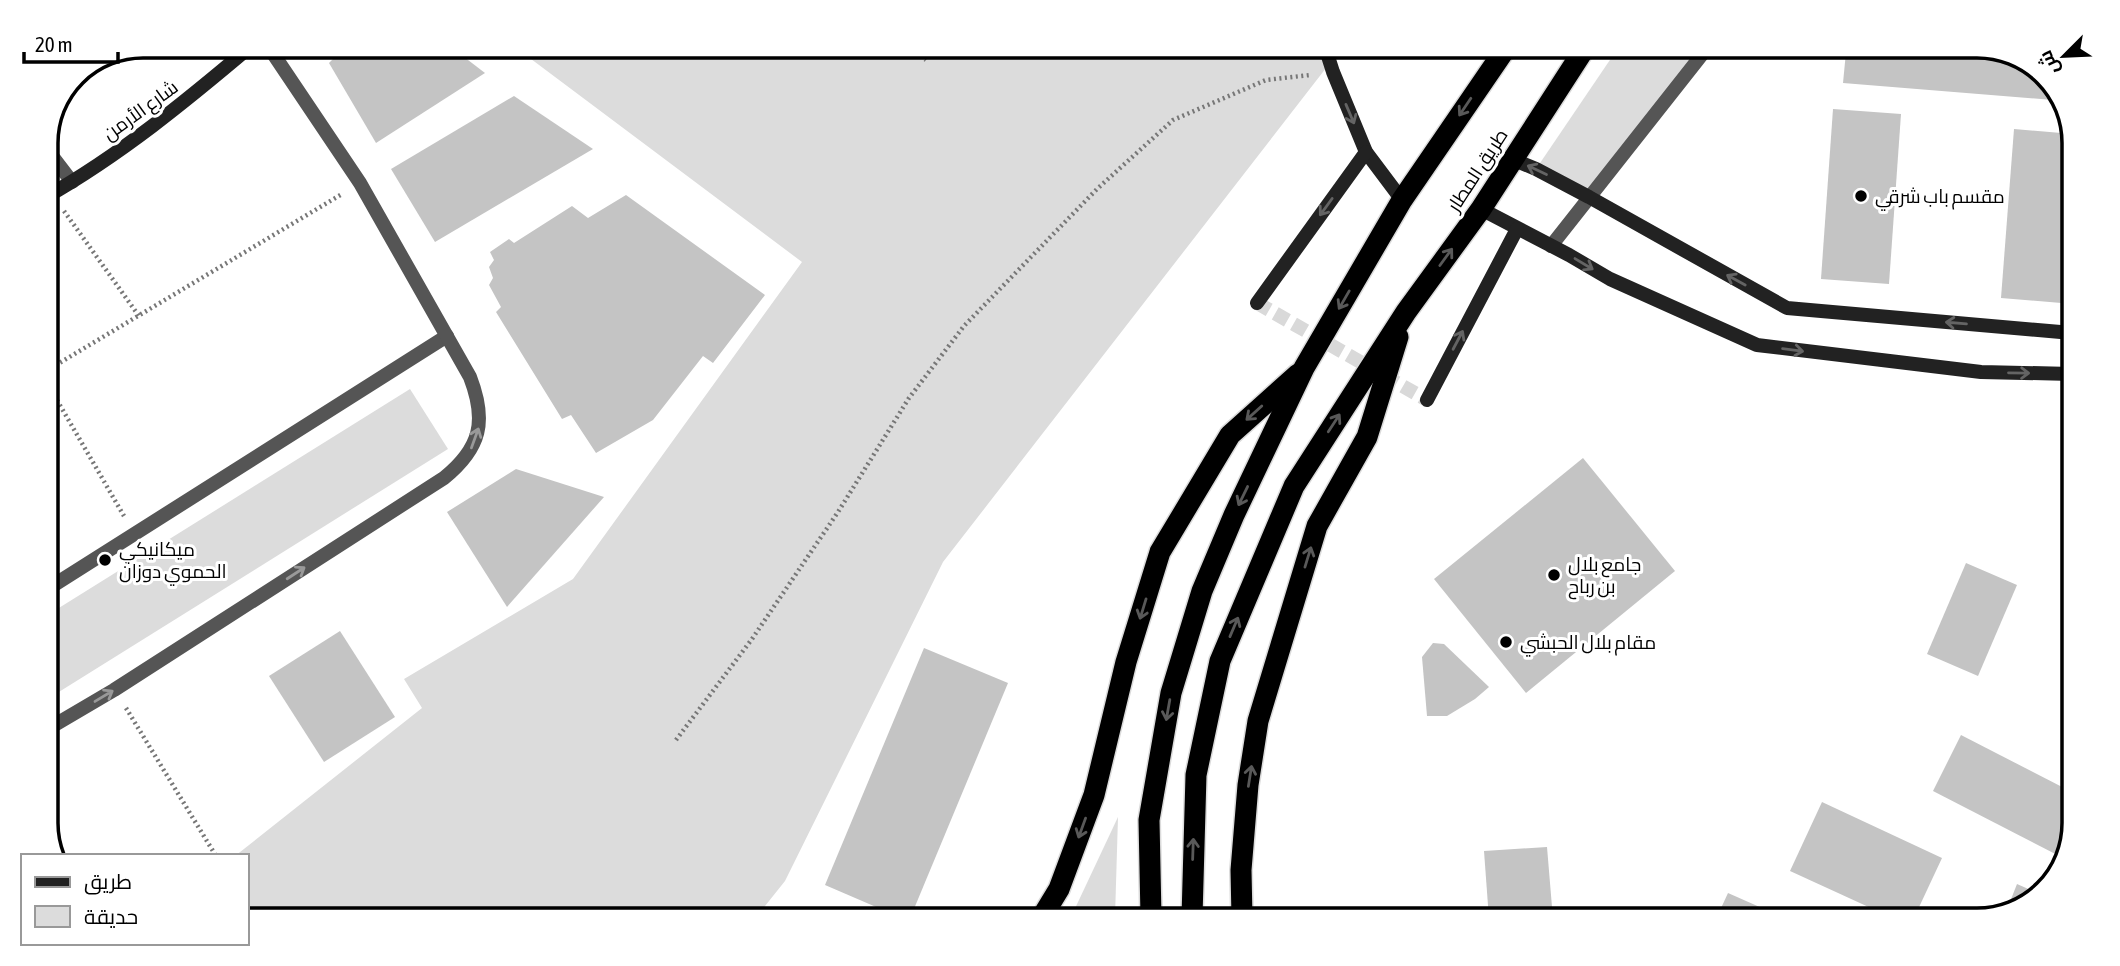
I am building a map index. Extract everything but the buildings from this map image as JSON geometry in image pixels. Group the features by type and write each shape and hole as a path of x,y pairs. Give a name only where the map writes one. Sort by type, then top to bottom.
{"highway":[{"path":"1151,908 1149,820 1171,693 1202,591 1234,515 1304,368 1402,200 1499,58"},
{"name":"طريق المطار","path":"1192,908 1196,775 1220,661 1294,486 1406,312 1481,209 1578,58"},
{"path":"1242,908 1241,870 1248,785 1258,721 1317,527 1367,437 1406,312"},
{"path":"1047,908 1059,889 1094,795 1126,662 1160,552 1230,435 1304,368"}],"main road":[{"name":"شارع الأرمن","path":"58,190 166,117 237,58"},
{"path":"1329,58 1366,152 1402,200"},
{"path":"1257,303 1366,152"},
{"path":"1512,159 1588,197 1787,308 2062,332"},
{"path":"1481,209 1609,279 1757,345 1981,372 2062,374"},
{"path":"1427,400 1517,229"}],"street":[{"path":"58,723 114,690 444,478 462,464 474,444 480,422 479,399 470,377 360,183 276,58"},
{"path":"1551,246 1699,58"},
{"path":"58,164 72,182"},
{"path":"58,583 447,336"}],"path":[{"path":"676,740 752,639 925,377 964,326 1097,189 1173,120 1266,80 1333,72"},
{"path":"58,365 360,183"},
{"path":"58,207 139,316"},
{"path":"58,402 135,535"},
{"path":"114,690 215,854"}],"green space":[{"path":"530,58 1334,58 943,562 785,881 763,908 248,908 248,854 238,854 422,708 404,679 573,579 802,262"},
{"path":"1611,58 1699,58 1589,197 1536,169"},
{"path":"410,389 448,449 58,693 58,609"},
{"path":"1118,817 1115,908 1075,908"}],"tunnel":[{"path":"1257,303 1427,400"}],"place":[{"name":"مقسم باب شرقي","path":"1861,196"},
{"name":"ميكانيكي الحموي دوزان","path":"105,560"},
{"name":"جامع بلال بن رباح","path":"1554,575"},
{"name":"مقام بلال الحبشي","path":"1506,642"}]}
